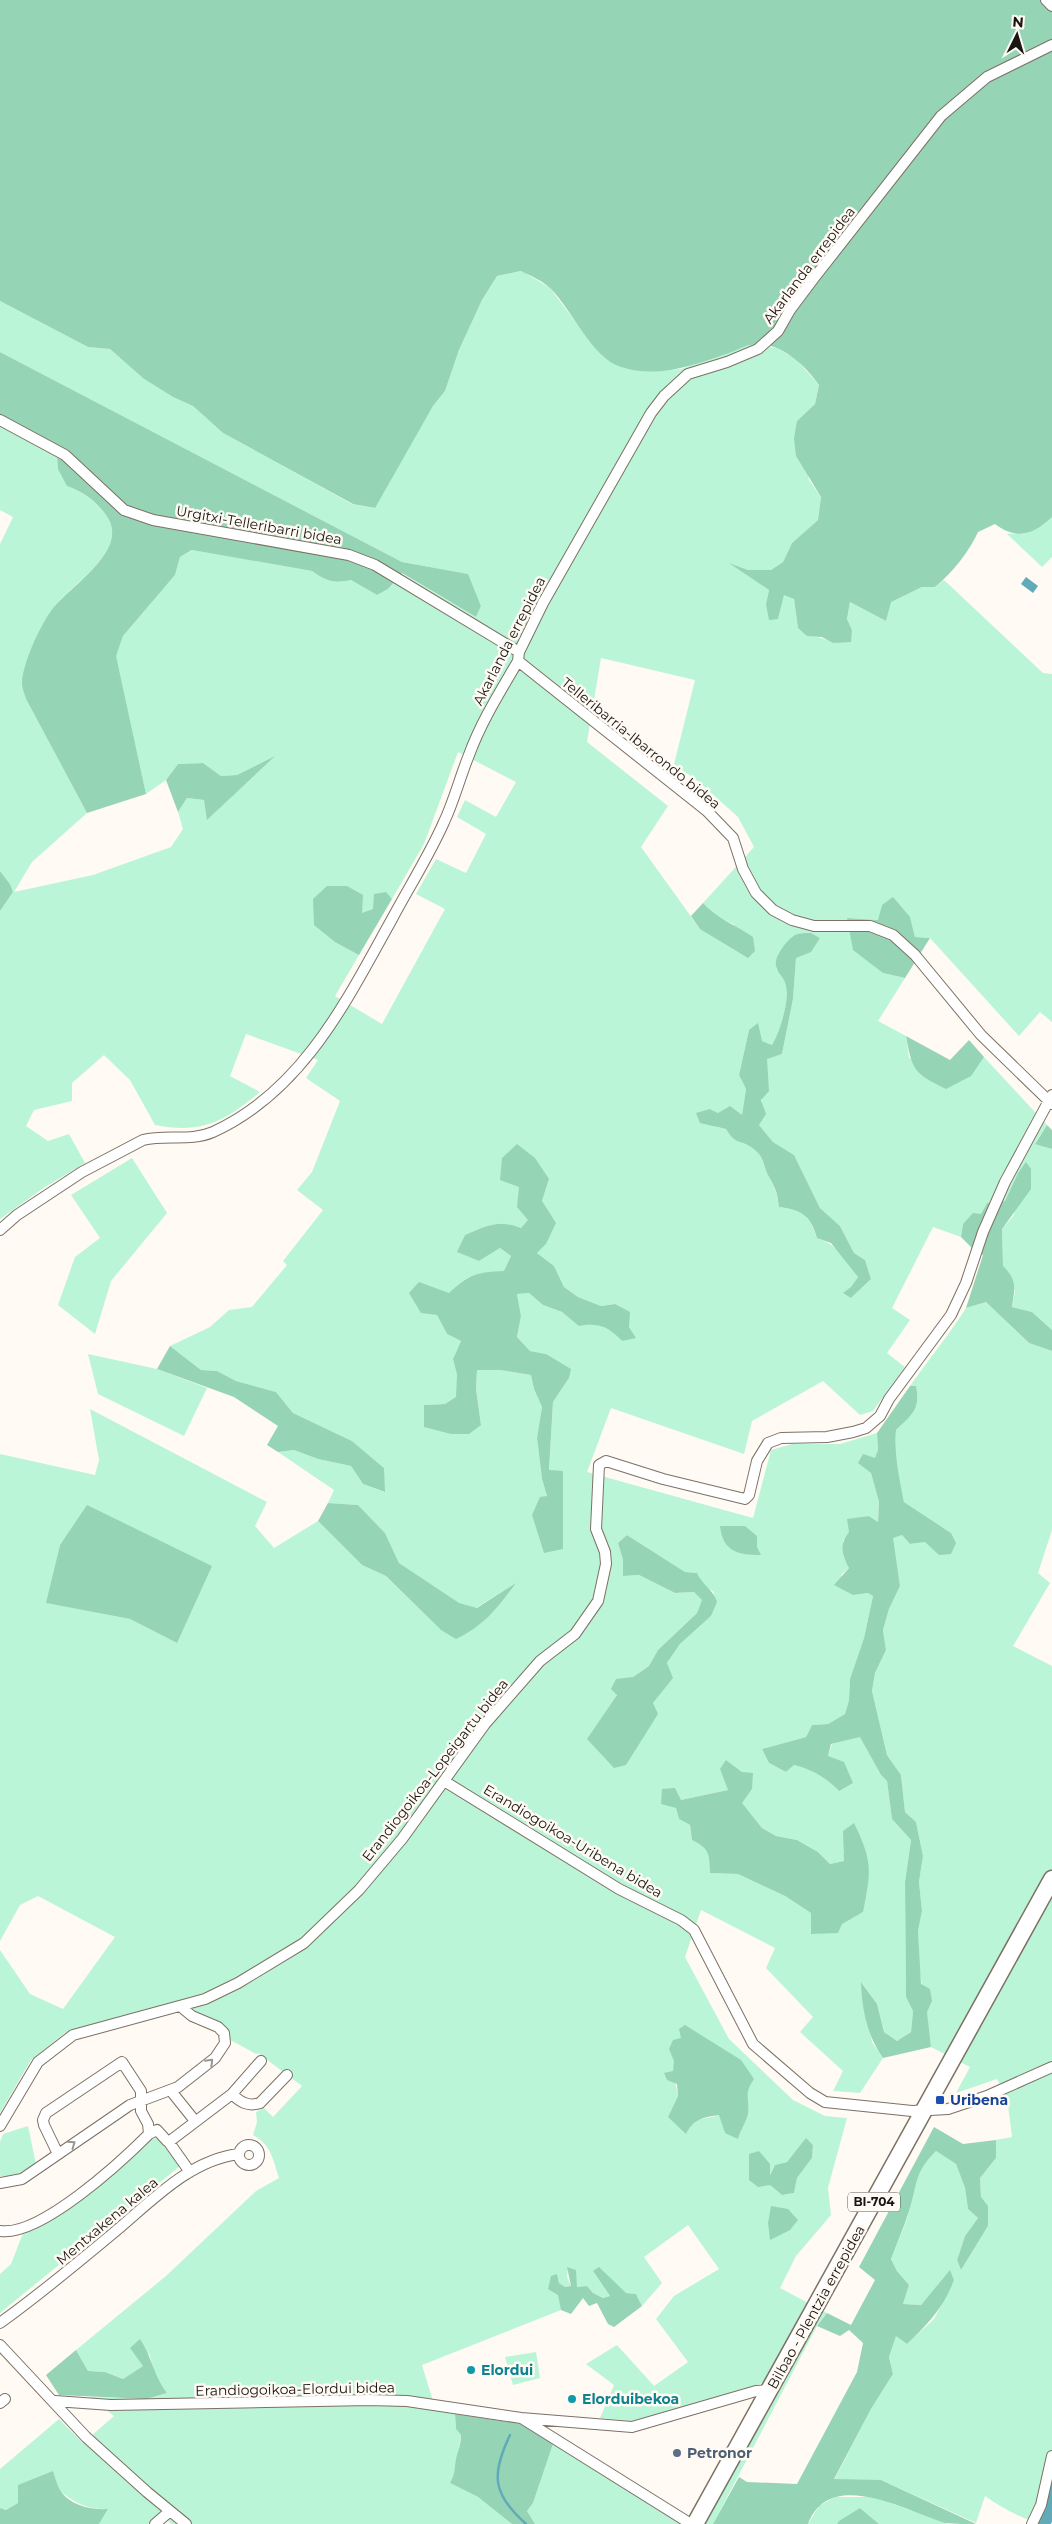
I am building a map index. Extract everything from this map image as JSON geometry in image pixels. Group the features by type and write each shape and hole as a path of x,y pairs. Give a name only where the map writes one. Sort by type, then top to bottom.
{"main road":[{"name":"Bilbao - Plentzia errepidea","path":"695,2524 1052,1879"}],"street":[{"path":"1046,0 1052,6"},
{"name":"Akarlanda errepidea","path":"0,1230 17,1214 82,1172 143,1140 153,1137 186,1139 211,1133 226,1125 275,1091 294,1072 339,1014 436,839 469,754 548,594 651,413 664,396 688,374 727,362 758,349 778,331 790,310 814,278 942,116 986,77 1052,44"},
{"name":"Urgitxi-Telleribarri bidea","path":"0,420 65,455 124,510 153,520 349,555 375,565 425,596 478,625 518,656"},
{"name":"Telleribarria-Ibarrondo bidea","path":"518,656 707,811 733,838 743,869 756,893 774,910 792,920 814,926 870,926 893,936 915,955 980,1035 1051,1100"},
{"name":"Erandiogoikoa-Lopeigartu bidea","path":"0,2126 38,2062 72,2035 90,2028 205,1999 238,1983 304,1943 359,1890 396,1846 485,1724 540,1661 575,1634 598,1600 606,1564 605,1552 596,1529 600,1464 606,1461 615,1462 663,1479 745,1499 749,1495 754,1482 757,1461 768,1443 781,1438 827,1437 852,1432 873,1424 951,1315 966,1283 983,1232 1005,1182 1051,1100"},
{"name":"Erandiogoikoa-Uribena bidea","path":"444,1781 612,1885 681,1920 694,1930 753,2044 810,2093 826,2102 925,2110 948,2109 987,2096 1052,2066"},
{"path":"0,2183 22,2179 130,2104 171,2091 199,2073 215,2058 225,2043 224,2034 218,2027 192,2016 180,2006"},
{"path":"168,2141 232,2094 261,2061"},
{"path":"58,2154 44,2126 43,2120 46,2113 122,2062 141,2091 141,2111 148,2124 149,2134"},
{"path":"232,2094 239,2101 248,2105 260,2103 287,2075"},
{"path":"171,2091 195,2121"},
{"path":"0,2231 17,2230 62,2207 103,2176 149,2134 157,2130 168,2141 173,2151 190,2172"},
{"name":"Mentxakena kalea","path":"0,2323 36,2298 180,2178 225,2156 238,2154"},
{"path":"0,2345 55,2401 86,2437 186,2524"},
{"name":"Erandiogoikoa-Elordui bidea","path":"55,2401 110,2406 388,2400 520,2418 632,2427 756,2391 770,2390"},
{"path":"520,2418 691,2524"},
{"path":"1032,2524 1040,2505 1052,2456"},
{"path":"155,2524 170,2511"}],"green space":[{"path":"0,0 1052,0 1052,517 1038,528 1024,533 1010,532 995,524 978,532 960,562 935,587 922,587 891,602 886,621 850,602 847,619 852,630 851,642 833,643 822,637 807,636 798,628 794,599 784,595 778,619 769,620 766,604 769,590 729,563 748,570 771,570 783,562 792,543 818,520 821,497 796,456 794,438 797,421 815,404 819,385 806,369 790,355 771,346 760,344 747,346 703,362 676,369 648,372 621,367 611,362 592,344 551,289 541,281 521,271 497,276 482,300 459,350 445,391 433,406 375,508 353,504 223,433 193,406 173,397 144,379 110,349 88,347 0,301"},
{"path":"522,271 550,288 596,349 655,371 681,369 751,344 777,348 796,359 819,385 815,404 797,421 809,480 821,497 818,520 792,543 783,562 771,570 748,570 731,564 769,590 766,604 778,619 784,594 794,599 798,628 806,633 834,643 852,630 847,619 850,602 886,621 890,602 922,587 935,587 944,580 1043,673 1052,674 1052,1022 1040,1012 1019,1036 930,938 915,937 910,917 882,905 879,920 848,918 883,973 905,978 878,1021 906,1036 909,1058 970,1076 984,1057 1047,1125 1035,1143 1052,1149 1052,1330 1032,1312 1012,1307 1015,1291 1003,1266 1002,1229 1014,1215 1018,1173 1005,1201 987,1203 981,1214 963,1224 961,1237 933,1227 892,1308 910,1320 887,1353 905,1367 873,1411 860,1415 823,1381 752,1421 744,1454 611,1408 587,1472 753,1518 771,1450 792,1444 840,1444 877,1433 878,1450 871,1473 879,1502 878,1522 869,1516 859,1518 843,1541 849,1568 841,1575 853,1595 868,1593 873,1596 864,1638 850,1679 849,1700 845,1714 828,1724 812,1725 806,1737 762,1749 769,1763 786,1772 794,1765 807,1769 824,1778 839,1791 828,1756 832,1744 860,1736 881,1775 887,1781 892,1819 911,1840 905,1882 906,1997 913,2011 911,2032 897,2041 884,2032 877,2004 862,1983 872,2042 883,2058 860,2093 833,2091 843,2071 800,2032 813,2017 766,1968 775,1948 701,1910 685,1957 729,2039 793,2100 825,2116 847,2118 828,2188 831,2215 796,2256 780,2288 827,2313 817,2326 713,2524 688,2524 767,2382 632,2421 600,2418 614,2385 586,2364 617,2345 654,2386 688,2362 656,2319 674,2296 719,2269 688,2225 644,2257 662,2283 642,2306 636,2294 626,2293 593,2271 610,2296 603,2298 593,2293 587,2286 577,2287 568,2267 567,2277 571,2286 565,2287 559,2283 557,2274 561,2310 422,2365 436,2411 455,2414 456,2429 461,2435 456,2473 450,2483 478,2497 512,2524 171,2524 162,2513 148,2524 99,2524 108,2509 82,2505 60,2491 18,2503 6,2510 0,2508 0,2469 59,2419 83,2443 114,2416 90,2397 146,2399 167,2393 157,2381 149,2353 143,2366 123,2379 105,2372 88,2371 76,2350 166,2276 256,2191 279,2178 268,2148 253,2135 257,2122 256,2112 264,2108 273,2117 302,2086 258,2053 256,2054 166,2005 65,2033 31,2060 0,2113 0,1950 30,1994 63,2009 115,1937 38,1896 20,1905 0,1941 0,1454 95,1475 99,1460 90,1409 267,1502 255,1526 274,1548 318,1521 362,1565 386,1576 441,1630 476,1608 459,1604 399,1563 385,1533 358,1505 328,1503 334,1490 278,1452 294,1450 318,1459 351,1466 363,1484 384,1492 384,1468 352,1441 293,1413 276,1392 236,1381 217,1371 201,1370 170,1346 210,1327 229,1310 252,1307 287,1265 283,1261 323,1210 297,1190 312,1172 340,1101 306,1078 318,1060 246,1034 230,1076 260,1092 223,1118 212,1123 186,1128 155,1125 130,1080 104,1055 72,1083 72,1101 34,1110 26,1126 48,1141 69,1134 85,1163 45,1187 0,1219 0,911 13,892 10,884 0,871 0,544 13,517 0,510 0,420 57,449 67,486 84,494 98,505 106,515 112,528 111,541 105,553 96,565 55,606 22,684 26,699 87,813 32,862 14,892 93,875 171,847 183,829 178,812 187,798 204,800 208,819 273,757 237,775 221,776 203,763 178,764 166,780 146,794 115,656 123,636 175,575 180,557 193,550 312,571 330,581 351,580 377,595 388,589 401,573 476,617 481,606 467,574 402,562 0,352 0,301 88,347 110,349 144,379 173,397 193,406 223,433 352,504 374,508 433,406 445,391 459,350 482,300 497,276","holes":["601,658 695,680 674,764 699,782 738,817 754,847 703,903 713,914 735,925 700,929 641,847 668,806 587,742","458,752 516,782 496,817 465,800 457,817 486,834 466,873 436,859 416,894 445,909 382,1024 335,996 359,955 362,914 373,909 386,893 392,899 424,844","811,933 820,938 796,957 793,999 782,1054 767,1058 759,1125 773,1142 794,1155 820,1208 840,1226 854,1253 865,1260 871,1279 851,1298 851,1287 858,1277 845,1259 830,1244 817,1238 811,1224 804,1215 794,1210 779,1207 776,1191 759,1154 751,1147 735,1139 727,1129 716,1127 710,1109 718,1113 742,1116 746,1089 739,1075 749,1030 762,1041 772,1045 786,1005 787,988 783,976 776,968","549,1179 542,1201 546,1244 537,1253 554,1266 564,1287 578,1297 601,1306 615,1304 635,1337 622,1341 608,1329 598,1325 579,1325 562,1312 543,1305 529,1293 517,1294 521,1316 517,1337 530,1351 546,1354 569,1378 553,1402 549,1471 563,1472 562,1490 539,1532 532,1515 547,1496 542,1479 537,1438 542,1407 534,1389 531,1375 500,1370 477,1370 476,1389 481,1425 424,1405 445,1404 457,1397 457,1375 453,1359 461,1341 447,1334 437,1315 443,1304 456,1287 471,1276 491,1272 504,1272 511,1256 500,1248 479,1261 458,1252 465,1235 486,1226 500,1224 521,1228 529,1220 519,1187","721,1526 733,1529 744,1535 760,1555","627,1535 685,1572 697,1573 703,1585 714,1592 711,1616 680,1644 667,1663 672,1678 653,1703 588,1739 617,1695 633,1677 649,1666 658,1650 697,1613 703,1599 694,1592 675,1593 639,1575 623,1576 623,1560 618,1543","60,1545 177,1643 130,1619 47,1603","726,1760 742,1772 752,1789 741,1803 762,1828 776,1836 797,1840 818,1852 830,1864 845,1861 843,1848 863,1912 821,1933 812,1934 811,1913 785,1896 738,1874 710,1873 705,1849 692,1840 690,1825 679,1819 676,1808 681,1800 728,1790 725,1779","681,2039 746,2090 746,2117 739,2125 725,2133 720,2115 698,2120 690,2126 668,2117 678,2096 673,2071","806,2139 813,2145 812,2158 797,2178 794,2193 782,2195 770,2185 749,2180 749,2154 769,2176 775,2165 787,2162"]},
{"path":"0,352 402,562 468,574 481,606 476,617 402,573 388,589 377,595 351,580 330,581 312,571 192,550 180,557 175,575 123,636 116,656 146,794 87,813 26,699 22,684 25,666 33,644 49,614 106,553 111,540 112,528 106,515 94,501 67,486 58,469 57,449 0,420"},
{"path":"1052,517 1052,557 1042,567 1007,534 1031,530 1042,525"},
{"path":"275,756 207,820 204,800 187,798 178,812 166,780 178,764 203,763 221,776 237,775"},
{"path":"0,871 10,884 13,892 0,911"},
{"path":"327,886 347,886 363,895 362,913 373,909 374,894 386,892 392,899 359,955 335,942 314,925 313,899"},
{"path":"893,897 910,917 915,937 930,938 905,978 883,973 853,950 847,918 878,920 882,905"},
{"path":"703,903 720,917 753,937 755,951 748,958 700,929 691,916"},
{"path":"811,933 820,938 811,952 796,958 793,999 782,1054 767,1059 769,1091 761,1100 766,1114 759,1125 773,1142 794,1155 820,1208 840,1226 854,1253 865,1260 871,1279 851,1298 843,1293 851,1287 858,1277 831,1243 817,1238 812,1224 804,1215 794,1210 779,1207 776,1191 759,1154 751,1147 735,1140 726,1129 700,1123 696,1113 710,1109 718,1113 730,1106 742,1115 746,1089 739,1075 749,1030 758,1023 762,1041 772,1045 782,1020 787,994 786,984 777,970 777,958 785,944 795,935"},
{"path":"906,1036 950,1060 969,1040 984,1057 971,1076 946,1089 921,1075 917,1070 910,1057"},
{"path":"1047,1125 1052,1130 1052,1149 1035,1144"},
{"path":"517,1144 535,1158 549,1179 542,1201 556,1223 546,1244 537,1253 554,1266 564,1287 578,1297 601,1306 615,1304 630,1312 629,1327 636,1338 622,1341 608,1329 598,1325 579,1326 562,1312 543,1305 529,1293 517,1294 521,1316 517,1337 530,1351 546,1354 571,1369 569,1378 553,1402 549,1470 563,1471 563,1549 544,1553 532,1515 540,1497 547,1496 542,1479 537,1438 542,1407 534,1389 531,1375 500,1370 477,1370 476,1389 481,1425 469,1434 451,1434 424,1427 424,1405 445,1404 456,1397 457,1375 453,1359 461,1341 447,1334 437,1315 421,1313 409,1293 419,1282 449,1293 474,1275 504,1271 511,1256 500,1248 479,1261 457,1252 465,1235 486,1226 499,1224 513,1225 521,1228 528,1220 517,1207 519,1187 500,1180 502,1158"},
{"path":"132,1158 167,1213 111,1281 95,1334 58,1305 75,1257 100,1238 71,1195"},
{"path":"1026,1162 1031,1169 1031,1189 1002,1229 1003,1266 1008,1271 1014,1284 1012,1307 1032,1312 1052,1330 1052,1351 1029,1343 986,1302 966,1308 983,1255 972,1248 961,1237 963,1224 973,1213 981,1214 987,1203 1005,1201 1018,1173"},
{"path":"986,1302 1029,1343 1052,1351 1052,1530 1038,1573 1050,1583 1013,1646 1052,1666 1052,2523 1043,2523 1025,2518 1008,2511 985,2496 976,2523 881,2480 834,2480 871,2409 893,2374 889,2357 896,2335 907,2344 934,2319 954,2280 950,2271 921,2305 903,2304 909,2285 897,2271 891,2259 907,2217 919,2173 936,2151 956,2164 965,2188 968,2209 978,2218 965,2236 957,2260 961,2270 988,2226 981,2197 980,2178 996,2158 996,2140 1012,2137 1007,2097 997,2079 956,2093 970,2067 931,2047 919,1966 918,1931 922,1911 919,1882 923,1856 916,1822 905,1812 901,1775 887,1755 872,1691 875,1673 886,1650 883,1630 889,1609 900,1586 892,1538 902,1535 910,1544 925,1542 951,1533 904,1502 895,1463 896,1430 911,1416 916,1406 916,1386 910,1386 966,1308"},
{"path":"170,1346 201,1370 217,1371 236,1381 276,1392 293,1413 352,1441 384,1468 385,1492 363,1484 351,1466 318,1459 294,1450 278,1452 267,1445 278,1426 234,1397 157,1369"},
{"path":"88,1354 157,1369 207,1388 184,1436 98,1394"},
{"path":"910,1386 916,1386 916,1406 911,1416 896,1430 896,1457 904,1502 951,1533 956,1543 951,1554 939,1555 925,1542 910,1544 902,1535 893,1538 900,1586 889,1609 883,1630 886,1650 875,1673 872,1691 887,1755 901,1775 905,1812 916,1822 923,1856 919,1882 922,1911 918,1931 921,1984 930,1989 932,2001 927,2012 931,2047 883,2058 866,2022 861,1982 877,2004 884,2032 897,2041 911,2032 913,2011 906,1997 905,1882 911,1840 892,1819 887,1781 881,1775 860,1737 831,1744 828,1756 844,1762 853,1783 839,1791 824,1778 807,1769 794,1765 786,1772 769,1763 762,1749 806,1737 812,1725 828,1724 845,1714 849,1700 850,1679 864,1638 873,1596 868,1593 853,1595 834,1585 849,1568 843,1550 844,1541 849,1532 847,1519 869,1516 878,1522 879,1502 871,1473 858,1463 863,1454 875,1458 878,1450 877,1433"},
{"path":"328,1503 358,1505 385,1533 399,1563 459,1603 477,1608 516,1583 483,1622 456,1639 441,1630 386,1576 362,1565 318,1521"},
{"path":"87,1505 212,1566 177,1643 130,1619 46,1603 60,1545"},
{"path":"720,1526 745,1526 757,1536 757,1547 761,1555 739,1553 728,1547 724,1541"},
{"path":"627,1535 685,1572 697,1573 717,1602 711,1616 680,1644 667,1663 673,1678 653,1703 658,1714 626,1765 614,1768 587,1739 617,1695 611,1689 616,1679 633,1677 649,1666 658,1650 697,1613 702,1600 694,1592 675,1593 639,1575 623,1576 623,1560 618,1543"},
{"path":"726,1760 742,1772 753,1773 752,1789 742,1803 762,1828 776,1836 797,1840 818,1852 830,1864 844,1861 843,1831 854,1823 867,1857 869,1867 868,1886 863,1912 842,1924 838,1933 811,1934 811,1913 785,1896 738,1874 710,1873 707,1853 702,1846 692,1840 690,1825 679,1819 676,1808 661,1804 662,1789 675,1788 681,1800 728,1790 720,1769"},
{"path":"685,2025 741,2060 754,2079 748,2093 747,2116 738,2139 725,2133 719,2115 696,2122 686,2134 668,2117 678,2096 677,2084 667,2080 664,2073 673,2071 674,2061 669,2049 673,2040 681,2038 679,2029"},
{"path":"28,2126 36,2164 12,2177 0,2176 0,2142 3,2134"},
{"path":"934,2127 963,2144 996,2140 996,2158 980,2178 981,2197 988,2206 988,2226 961,2270 957,2260 965,2236 978,2218 968,2209 965,2188 956,2164 936,2151 923,2166 917,2180 912,2202 891,2259 897,2271 909,2285 903,2304 921,2305 950,2270 954,2280 935,2315 907,2344 896,2336 889,2357 893,2374 871,2409 834,2479 881,2480 976,2524 945,2523 891,2503 851,2495 833,2498 819,2507 808,2524 713,2524 739,2477 747,2482 797,2484 857,2372 863,2343 849,2330 840,2336 817,2326 827,2313 851,2325 875,2280 859,2267"},
{"path":"158,2138 180,2166 0,2313 0,2274 11,2264 23,2233 91,2192 118,2171 151,2139"},
{"path":"806,2138 813,2145 812,2158 797,2178 794,2193 782,2195 770,2185 758,2187 749,2180 749,2154 759,2151 770,2164 770,2175 775,2165 787,2162"},
{"path":"771,2206 788,2209 798,2220 790,2230 770,2240 768,2223"},
{"path":"567,2267 576,2270 577,2287 587,2286 593,2293 603,2298 610,2296 593,2271 599,2267 626,2293 636,2294 642,2306 614,2327 608,2324 597,2303 589,2306 583,2298 571,2314 561,2310 558,2295 548,2289 551,2276 557,2274 559,2283 565,2287 571,2286"},
{"path":"140,2339 167,2393 146,2399 59,2395 46,2375 76,2350 88,2371 105,2372 123,2379 143,2366 130,2348"},
{"path":"536,2352 540,2378 513,2385 505,2357"},
{"path":"455,2414 521,2424 553,2444 533,2503 527,2511 535,2524 512,2524 478,2497 450,2483 461,2439 461,2435 456,2429"},
{"path":"553,2444 680,2524 535,2524 527,2511 533,2503"},
{"path":"53,2471 60,2490 69,2500 88,2508 108,2509 99,2524 0,2524 0,2508 6,2510 18,2503 18,2485"},
{"path":"835,2497 874,2497 948,2524 879,2524 860,2508 837,2524 808,2524 819,2506"},
{"path":"860,2508 879,2524 837,2524 839,2521"}],"water":[{"path":"1026,577 1038,586 1033,593 1021,584"}],"waterway":[{"path":"510,2435 500,2461 498,2483 506,2503 526,2524"},
{"path":"1042,2524 1047,2513 1052,2484"}],"place":[{"name":"Uribena","path":"940,2100"},
{"name":"Elordui","path":"471,2370"},
{"name":"Elorduibekoa","path":"572,2399"},
{"name":"Petronor","path":"677,2453"}]}
